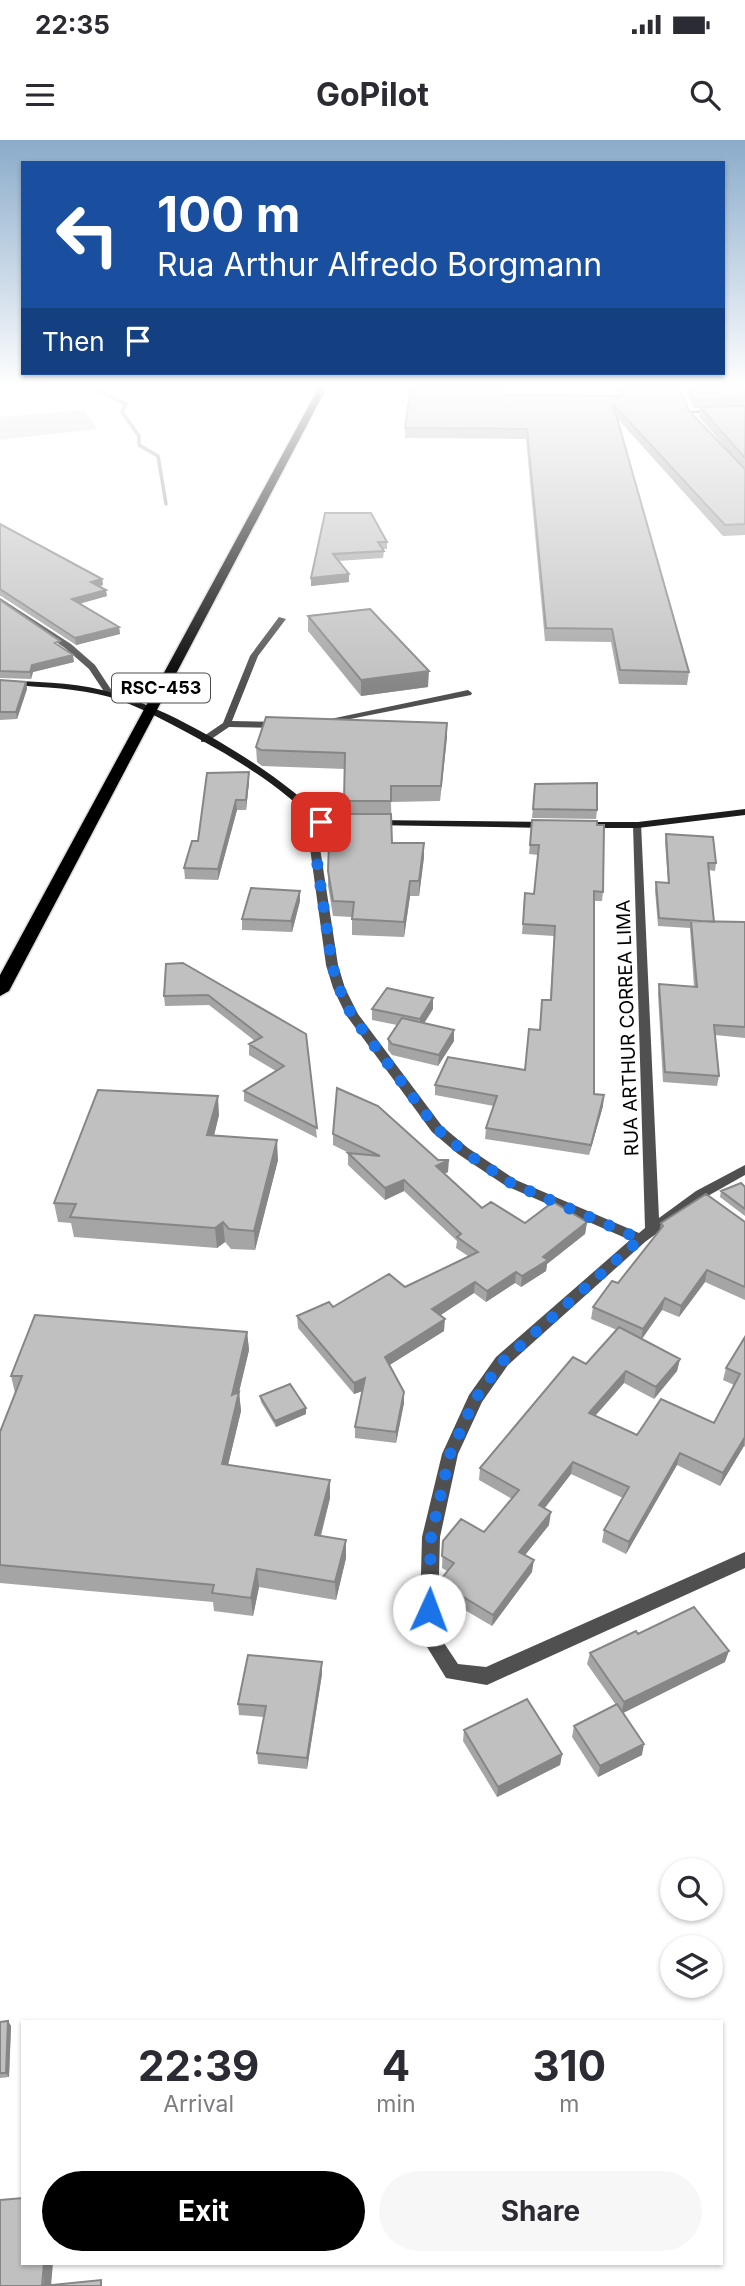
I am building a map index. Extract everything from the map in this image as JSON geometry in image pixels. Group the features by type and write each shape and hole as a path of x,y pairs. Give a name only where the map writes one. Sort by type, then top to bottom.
{"highway":[{"name":"RSC-453","path":"0,991 269,487"}],"street":[{"path":"0,600 68,646 92,667 110,694"},
{"path":"227,724 251,658 261,640 282,619"},
{"path":"0,682 110,694 149,710 285,789 311,809 321,822"},
{"path":"308,723 468,693"},
{"path":"204,740 227,724 297,724"},
{"path":"572,825 638,825 745,812"},
{"path":"321,822 559,825"},
{"path":"321,822 315,848 332,965 339,988 352,1016 429,1119 463,1151 511,1183 646,1234"},
{"name":"RUA ARTHUR CORREA LIMA","path":"638,825 646,1234"},
{"path":"745,1169 706,1198 646,1234 502,1362 475,1399 450,1454 431,1537 429,1610 433,1642 453,1672 487,1676 745,1559"}],"building":[{"path":"533,487 637,487 689,672 620,670 612,629 546,628"},
{"path":"690,487 745,487 745,524 725,525"},
{"path":"325,513 371,513 387,542 378,542 384,551 333,554 349,574 311,578"},
{"path":"0,524 102,579 91,582 106,590 72,599 119,627 75,638 0,589"},
{"path":"0,600 60,641 55,643 73,655 32,665 30,672 0,671"},
{"path":"370,609 429,671 361,680 308,616"},
{"path":"0,680 26,682 16,712 0,712"},
{"path":"266,717 447,723 441,786 391,786 391,801 344,801 345,753 261,750 256,747"},
{"path":"249,772 246,800 236,800 218,869 184,868 192,841 198,841 207,773"},
{"path":"597,783 597,810 533,809 535,784"},
{"path":"391,814 392,843 424,843 419,881 410,881 404,922 352,919 354,902 333,901 328,871 330,816"},
{"path":"532,820 597,821 597,825 604,825 603,892 594,891 594,1094 604,1095 591,1145 486,1128 497,1096 435,1085 448,1057 525,1070 529,1029 540,1030 542,1000 551,1000 555,926 523,924 525,893 534,894 539,845 530,845"},
{"path":"666,834 713,837 716,863 708,863 714,922 659,918 656,882 669,883"},
{"path":"251,888 300,891 291,921 242,919"},
{"path":"691,921 745,922 745,1027 714,1025 719,1076 665,1072 659,984 697,987"},
{"path":"183,963 306,1034 317,1128 244,1091 284,1066 249,1044 262,1037 208,995 164,996 166,964"},
{"path":"387,988 433,998 420,1019 372,1009"},
{"path":"402,1018 454,1030 439,1055 392,1044 388,1039"},
{"path":"337,1088 378,1106 438,1160 449,1160 436,1166 482,1208 491,1202 525,1223 553,1202 587,1222 543,1257 548,1260 522,1276 516,1272 487,1291 475,1282 432,1309 445,1319 385,1357 404,1392 396,1432 355,1427 365,1378 354,1383 297,1316 329,1302 333,1307 389,1274 405,1287 478,1252 457,1237 461,1234 404,1180 385,1188 348,1153 380,1156 333,1134"},
{"path":"98,1090 218,1096 207,1135 277,1140 254,1231 229,1229 223,1222 215,1228 70,1217 76,1204 54,1203"},
{"path":"741,1183 745,1187 745,1209 721,1191"},
{"path":"706,1194 745,1222 745,1287 707,1270 681,1306 665,1298 643,1329 593,1307 612,1281 618,1283 663,1226 661,1223"},
{"path":"35,1315 247,1332 232,1395 239,1392 222,1464 330,1480 315,1535 346,1540 335,1582 257,1569 251,1598 212,1593 214,1585 0,1565 0,1432 22,1376 11,1376"},
{"path":"619,1327 680,1359 656,1387 626,1371 589,1413 637,1435 661,1399 714,1423 740,1374 726,1368 745,1337 745,1437 723,1473 680,1453 629,1542 604,1530 629,1487 573,1462 539,1505 551,1512 519,1552 534,1560 493,1615 442,1584 442,1578 454,1563 442,1556 443,1541 461,1519 484,1532 519,1490 480,1468 573,1357 586,1364"},
{"path":"290,1384 306,1408 275,1421 260,1396"},
{"path":"694,1607 729,1651 624,1702 590,1653"},
{"path":"248,1655 322,1662 307,1758 257,1753 266,1706 238,1704"},
{"path":"527,1699 562,1754 498,1787 464,1730"},
{"path":"617,1704 644,1744 600,1766 574,1726"},
{"path":"8,2021 6,2073 0,2073 0,2022"},
{"path":"21,2198 21,2265 44,2265 42,2286 0,2286 0,2200"},
{"path":"101,2280 101,2286 42,2286"}],"waterway":[{"path":"163,487 166,504"}],"route":[{"path":"321,822 315,848 332,965 339,988 352,1016 437,1129 463,1151 511,1183 640,1239 502,1362 475,1399 450,1454 431,1537 429,1610"}]}
